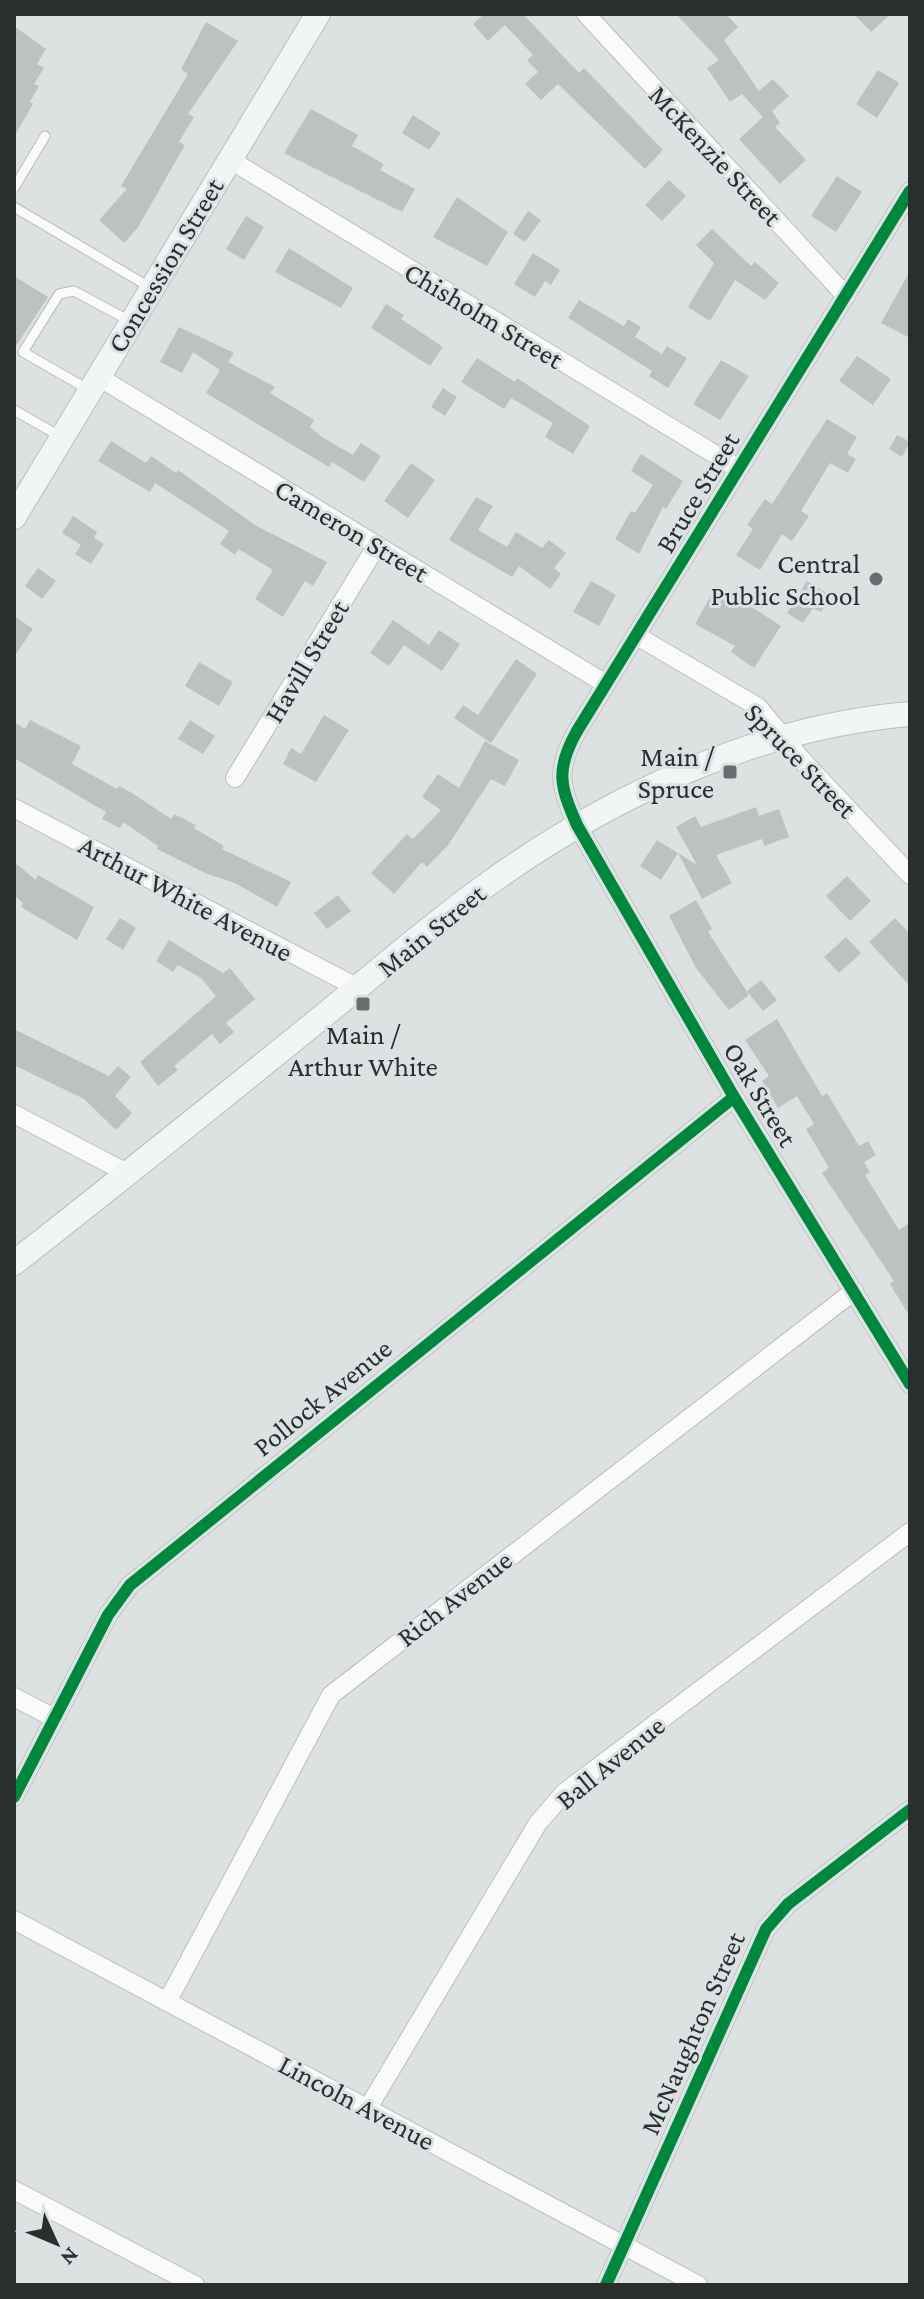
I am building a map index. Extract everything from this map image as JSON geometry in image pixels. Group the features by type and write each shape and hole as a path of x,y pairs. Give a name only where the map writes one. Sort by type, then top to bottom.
{"main road":[{"name":"Concession Street","path":"15,512 229,159 311,17"},
{"name":"Main Street","path":"14,1263 472,896 577,825 688,771 782,735 830,724 910,714"}],"street":[{"name":"McKenzie Street","path":"586,14 846,296"},
{"name":"Chisholm Street","path":"229,159 739,469"},
{"name":"Bruce Street","path":"577,825 564,797 563,760 606,684 910,191"},
{"name":"Cameron Street","path":"93,383 377,545 606,684"},
{"name":"Havill Street","path":"235,778 377,545"},
{"name":"Spruce Street","path":"637,636 758,707 910,875"},
{"name":"Arthur White Avenue","path":"14,808 358,988"},
{"name":"Oak Street","path":"577,825 734,1097 910,1384"},
{"name":"Pollock Avenue","path":"14,1797 108,1615 130,1585 734,1097"},
{"path":"14,1114 127,1173"},
{"name":"Rich Avenue","path":"167,2002 331,1695 854,1291"},
{"name":"Ball Avenue","path":"368,2108 538,1823 565,1792 910,1532"},
{"path":"14,1697 54,1718"},
{"name":"McNaughton Street","path":"606,2285 766,1929 788,1904 910,1810"},
{"name":"Lincoln Avenue","path":"14,1920 698,2285"},
{"path":"14,2190 195,2285"}],"lane":[{"path":"14,188 45,136"},
{"path":"14,207 151,288"},
{"path":"93,383 19,349 59,294 74,291 130,321"},
{"path":"14,410 61,437"}],"building":[{"path":"484,14 523,14 579,73 584,68 663,150 645,169 558,84 541,100 525,84 538,72 527,60 533,55 505,25 488,41 473,24"},
{"path":"676,14 726,14 738,27 724,40 759,91 773,79 789,96 772,111 780,123 775,127 806,160 780,184 739,139 763,117 742,94 730,102 707,68 719,60"},
{"path":"854,14 891,14 871,32"},
{"path":"206,22 238,41 188,114 194,117 179,142 185,145 138,227 124,243 99,220 127,189 121,186 188,74 181,69"},
{"path":"14,26 46,49 37,64 44,68 34,84 39,86 30,102 33,104 14,137"},
{"path":"878,70 899,83 877,118 856,104"},
{"path":"311,109 358,135 352,146 384,164 380,170 415,189 402,212 284,153"},
{"path":"413,115 441,133 429,150 402,133"},
{"path":"837,176 862,192 836,232 811,216"},
{"path":"669,180 686,196 662,221 645,205"},
{"path":"457,197 508,232 487,266 433,237"},
{"path":"528,211 541,220 525,242 513,234"},
{"path":"246,216 264,227 244,260 226,249"},
{"path":"712,229 751,266 755,262 779,283 765,300 735,280 710,321 688,307 714,263 696,245"},
{"path":"289,248 353,288 341,308 275,272"},
{"path":"533,253 560,270 551,285 545,281 535,297 514,284"},
{"path":"910,271 910,338 881,323"},
{"path":"14,276 48,297 14,349"},
{"path":"579,300 624,326 628,319 641,327 635,337 662,354 667,346 687,358 668,388 649,376 652,371 568,318"},
{"path":"386,304 404,315 401,319 443,347 430,366 371,328"},
{"path":"179,327 234,353 228,362 275,387 270,393 314,420 310,427 322,437 353,455 361,443 381,456 364,482 332,462 329,467 206,393 220,370 193,352 182,373 160,362"},
{"path":"857,356 891,379 873,405 839,381"},
{"path":"477,358 515,382 517,378 590,426 573,454 545,437 553,423 511,398 504,409 461,382"},
{"path":"721,360 749,376 720,420 693,404"},
{"path":"443,388 457,397 445,416 431,407"},
{"path":"827,419 857,437 847,454 856,459 848,473 830,463 801,511 809,516 792,541 782,534 760,570 736,555 753,529 747,525 765,499 772,504"},
{"path":"897,435 910,442 902,457 889,449"},
{"path":"111,441 146,463 151,456 176,473 178,470 255,525 327,562 313,586 305,581 283,617 255,599 273,570 238,549 235,555 220,544 229,531 155,483 150,492 98,461"},
{"path":"641,454 683,481 666,509 663,507 639,554 615,539 631,511 635,513 653,485 631,471"},
{"path":"411,463 435,480 408,518 384,501"},
{"path":"476,497 493,506 478,530 507,547 516,532 542,548 549,540 566,553 554,568 561,574 550,589 519,566 512,577 449,540"},
{"path":"73,516 97,532 94,538 104,544 91,564 75,554 81,545 62,533"},
{"path":"38,568 56,581 42,599 25,586"},
{"path":"591,581 616,595 599,626 573,612"},
{"path":"807,581 831,596 821,612 813,608 803,623 787,613"},
{"path":"717,585 781,626 754,668 731,652 735,646 695,624"},
{"path":"14,616 33,629 14,657"},
{"path":"393,620 429,645 439,630 460,644 442,671 404,645 389,666 370,653"},
{"path":"516,659 537,674 491,743 454,718 463,705 478,715"},
{"path":"199,662 233,682 219,706 185,686"},
{"path":"324,715 349,730 316,782 283,764 291,748 301,754"},
{"path":"30,720 81,746 72,764 117,789 119,786 132,793 171,819 174,814 196,825 194,828 224,846 222,849 291,882 277,907 235,883 207,874 157,849 158,846 123,822 120,828 102,819 106,812 14,758 14,722 25,729"},
{"path":"190,720 215,736 203,754 178,739"},
{"path":"485,741 519,760 505,786 491,779 449,844 427,867 422,862 394,894 371,873 407,834 413,839 441,810 422,797 438,774 459,788"},
{"path":"756,807 759,816 779,809 789,837 764,846 762,839 716,855 732,883 702,899 678,853 697,865 676,827 695,816 701,827"},
{"path":"657,840 678,853 661,880 640,866"},
{"path":"14,862 36,880 38,875 94,907 77,940 21,907 23,903 14,895"},
{"path":"847,876 871,901 850,921 826,896"},
{"path":"338,895 351,911 327,929 314,913"},
{"path":"696,900 712,929 708,932 749,995 729,1010 696,968 669,916"},
{"path":"120,918 136,928 123,950 106,939"},
{"path":"895,918 910,934 910,986 869,942"},
{"path":"846,937 861,953 839,973 824,957"},
{"path":"169,940 223,973 230,968 255,999 226,1023 234,1032 220,1044 212,1034 174,1066 178,1070 158,1086 140,1062 216,996 201,978 178,965 173,972 156,961"},
{"path":"761,980 777,1000 763,1011 747,991"},
{"path":"777,1019 822,1096 827,1093 859,1146 868,1141 876,1155 864,1162 870,1172 865,1175 899,1230 910,1223 910,1317 890,1284 894,1281 822,1173 829,1168 806,1129 814,1124 797,1096 778,1108 762,1081 769,1076 745,1040"},
{"path":"14,1029 109,1076 118,1066 131,1077 115,1096 132,1113 116,1130 84,1099 14,1065"}],"cycle path":[{"path":"910,191 577,731 565,757 562,778 577,825 734,1097 910,1384"},
{"path":"14,1797 108,1615 130,1585 734,1097"},
{"path":"606,2285 766,1929 788,1904 910,1810"}],"place":[{"name":"Central Public School","path":"876,579"},
{"name":"Main / Spruce","path":"730,772"},
{"name":"Main / Arthur White","path":"363,1004"}]}
